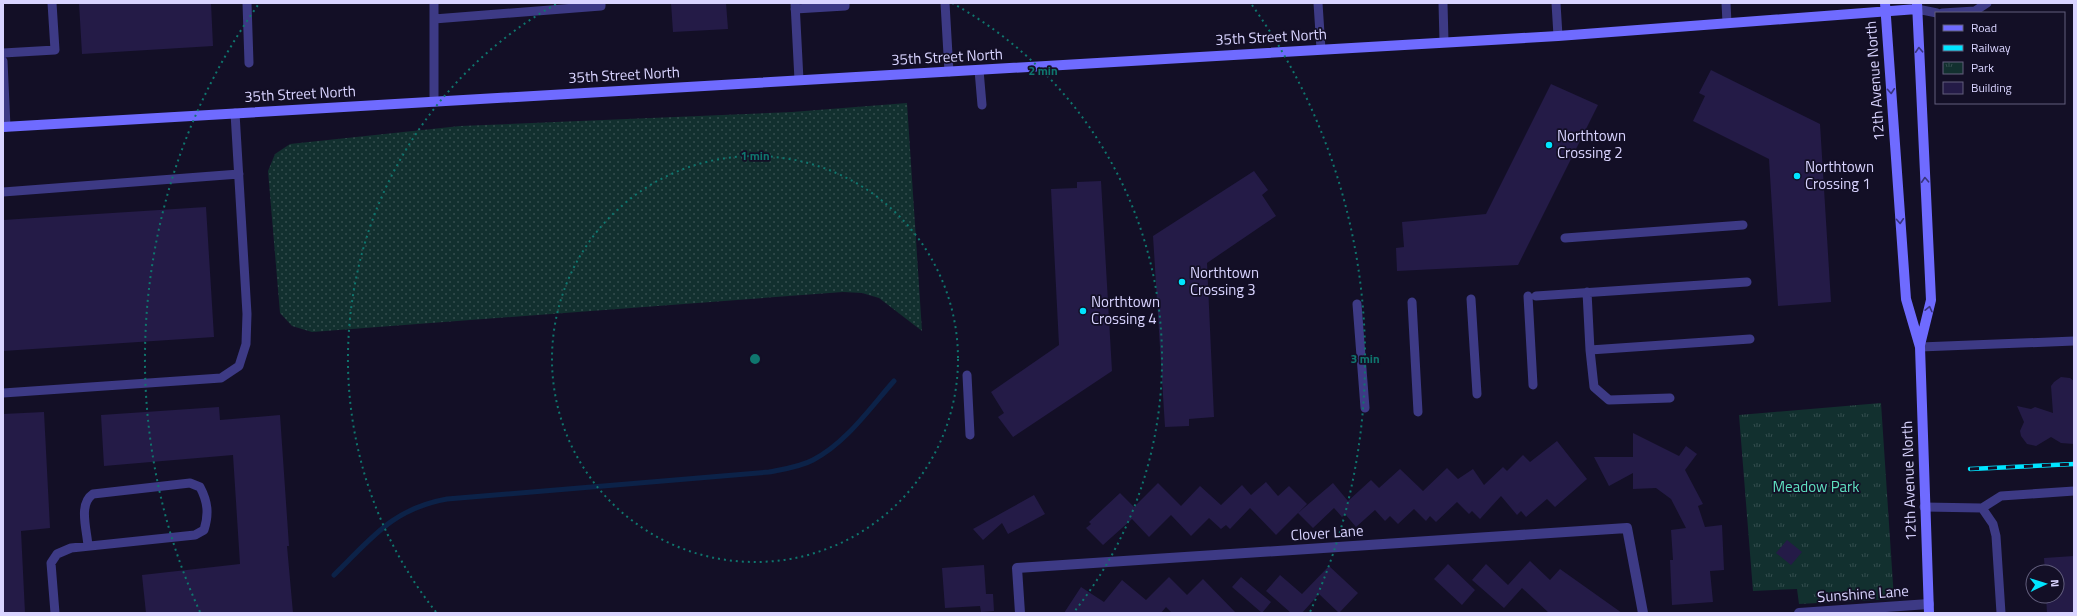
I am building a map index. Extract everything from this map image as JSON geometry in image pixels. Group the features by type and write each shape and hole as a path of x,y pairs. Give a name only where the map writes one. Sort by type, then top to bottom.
{"street":[{"name":"35th Street North","path":"5,127 1558,36 1727,23 1885,7 1917,6"},
{"name":"12th Avenue North","path":"1917,6 1931,300 1920,347 1924,507 1929,609"},
{"name":"12th Avenue North","path":"1885,7 1906,299 1920,347"},
{"name":"Clover Lane","path":"1020,613 1017,568 1627,528 1643,613"},
{"name":"Sunshine Lane","path":"1799,613 1929,609"}],"lane":[{"path":"3,53 55,50 52,3"},
{"path":"247,3 249,63"},
{"path":"434,3 434,102"},
{"path":"434,19 601,6 601,3"},
{"path":"799,80 795,6 845,6 845,3"},
{"path":"945,3 948,72"},
{"path":"1318,3 1321,49"},
{"path":"1443,3 1444,42"},
{"path":"1556,3 1558,36"},
{"path":"1726,3 1727,23"},
{"path":"1958,12 1975,11 1987,3"},
{"path":"1917,6 1935,12"},
{"path":"3,61 5,127"},
{"path":"979,70 982,105"},
{"path":"3,393 221,378 239,366 246,344 247,314 235,113"},
{"path":"3,192 239,174"},
{"path":"1565,238 1743,226"},
{"path":"1533,385 1532,296 1747,282"},
{"path":"1587,292 1590,350 1594,386 1609,400 1670,398"},
{"path":"1471,299 1477,394"},
{"path":"1412,302 1418,412"},
{"path":"1358,304 1365,408"},
{"path":"1590,350 1750,339"},
{"path":"1920,347 2074,341"},
{"path":"967,375 970,435"},
{"path":"55,613 51,563 57,554 71,548 195,535 204,530 208,516 206,497 200,487 190,483 93,494 86,502 85,514 88,546"},
{"path":"1924,507 1982,508 2001,496 2074,491"},
{"path":"1982,508 1994,524 2001,613"}],"green space":[{"path":"907,103 922,331 879,298 862,293 843,292 312,332 292,326 280,313 268,171 275,154 290,144 460,126 792,112"},
{"name":"Meadow Park","path":"1881,403 1894,599 1799,604 1797,589 1753,591 1739,415"}],"building":[{"path":"79,3 211,3 213,46 82,54"},
{"path":"671,3 726,3 728,29 673,32"},
{"name":"Northtown Crossing 1","path":"1711,70 1820,124 1831,302 1778,306 1769,159 1693,121 1705,96 1699,93"},
{"name":"Northtown Crossing 2","path":"1551,84 1598,105 1518,265 1397,271 1396,248 1404,247 1402,222 1486,214"},
{"name":"Northtown Crossing 3","path":"1254,171 1268,190 1262,195 1276,216 1207,263 1214,417 1189,419 1189,426 1165,427 1153,236"},
{"name":"Northtown Crossing 4","path":"1101,181 1112,371 1013,437 998,417 1004,413 991,392 1059,345 1051,189 1077,188 1077,182"},
{"path":"206,207 214,337 3,351 3,220"},
{"path":"2061,377 2070,378 2074,381 2074,444 2061,443 2051,437 2036,446 2027,444 2021,436 2020,431 2024,422 2017,406 2031,409 2035,407 2053,413 2051,386"},
{"path":"219,407 220,420 280,415 289,546 287,546 293,613 146,613 142,575 240,564 233,455 104,466 101,415"},
{"path":"44,412 50,528 21,531 25,613 3,613 3,414"},
{"path":"1633,433 1679,456 1686,446 1697,454 1685,470 1703,504 1698,506 1705,527 1722,525 1724,570 1710,571 1713,602 1672,605 1670,560 1673,560 1671,530 1686,528 1671,499 1656,488 1633,489 1633,473 1609,486 1594,457 1633,457"},
{"path":"1557,441 1587,479 1555,507 1547,499 1526,517 1521,511 1517,515 1501,496 1480,519 1472,511 1469,514 1457,502 1436,522 1430,516 1426,521 1414,509 1398,524 1390,516 1385,521 1375,510 1356,527 1345,514 1342,517 1334,508 1313,528 1298,513 1333,483 1348,501 1371,480 1379,488 1400,469 1423,491 1447,468 1458,479 1473,469 1484,485 1503,467 1507,471 1523,455 1530,462"},
{"path":"1266,482 1278,496 1289,486 1307,504 1276,535 1250,508 1230,529 1226,525 1221,529 1209,518 1191,536 1171,515 1149,537 1132,519 1103,545 1086,528 1091,524 1089,522 1120,493 1134,507 1158,483 1181,506 1200,486 1221,505 1242,485 1251,495"},
{"path":"1034,495 1045,514 1008,534 1002,523 983,540 973,529"},
{"path":"1787,540 1802,552 1791,565 1776,553"},
{"path":"2074,556 2074,613 2047,613 2046,604 2065,604 2065,564 2044,564 2044,558"},
{"path":"1530,561 1550,580 1560,569 1622,613 1549,613 1522,588 1504,608 1472,580 1486,564 1508,585"},
{"path":"1448,564 1475,590 1462,605 1434,579"},
{"path":"984,565 986,594 993,594 994,611 981,612 980,606 945,608 942,568"},
{"path":"1329,566 1358,593 1339,613 1319,594 1302,613 1291,613 1266,591 1280,575 1302,594"},
{"path":"1169,577 1187,595 1203,579 1236,613 1172,613 1166,607 1161,613 1064,613 1081,587 1104,602 1122,580 1146,600"},
{"path":"1241,577 1271,602 1262,613 1232,587"}],"waterway":[{"path":"334,575 372,537 397,518 411,510 447,499 769,472 792,468 813,460 825,453 847,435 894,381"}],"railway":[{"path":"1970,469 2074,464"}],"place":[{"name":"Northtown Crossing 2","path":"1549,145"},
{"name":"Northtown Crossing 1","path":"1797,176"},
{"name":"Northtown Crossing 3","path":"1182,282"},
{"name":"Northtown Crossing 4","path":"1083,311"}]}
